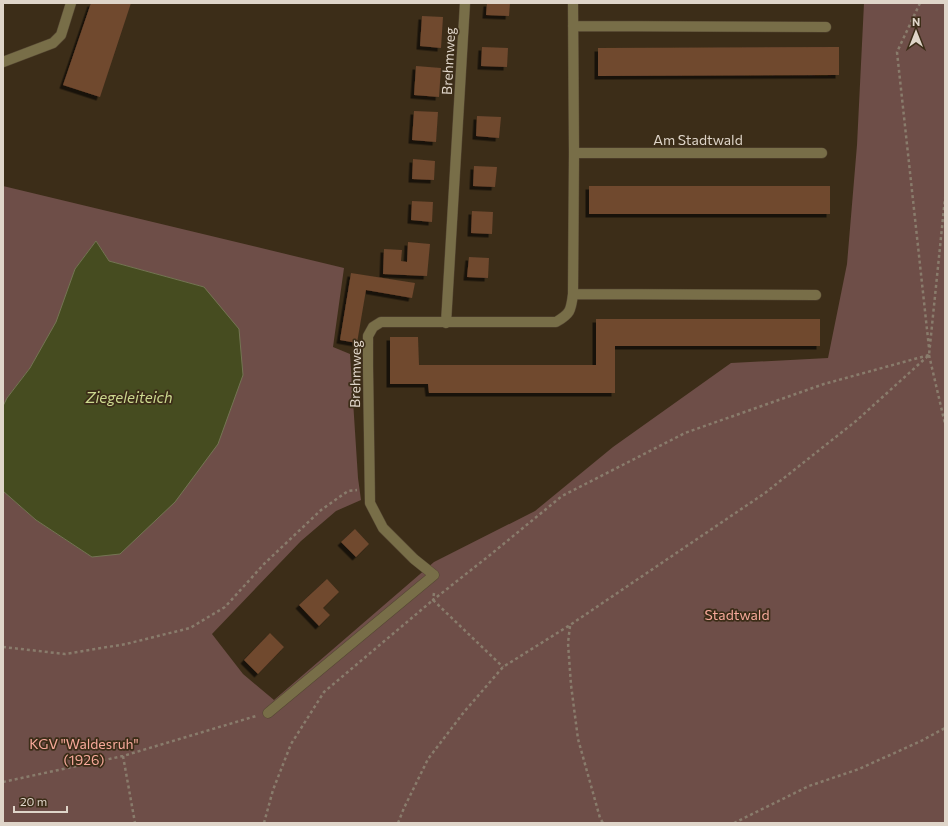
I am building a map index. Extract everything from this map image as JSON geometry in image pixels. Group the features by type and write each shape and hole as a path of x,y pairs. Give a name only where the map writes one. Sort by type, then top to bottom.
{"street":[{"path":"3,62 53,43 61,35 71,3"},
{"name":"Brehmweg","path":"434,575 414,559 383,528 370,503 368,336 373,327 381,322 446,323 465,3"},
{"path":"446,323 556,322 566,316 572,306 574,153 573,3"},
{"path":"573,26 826,27"},
{"name":"Am Stadtwald","path":"574,153 822,153"},
{"path":"573,294 816,295"},
{"path":"268,713 434,575"}],"path":[{"path":"920,3 897,52 929,354 945,424"},
{"path":"398,823 428,759 464,712 503,667 570,625 765,492 856,422 929,354 945,198"},
{"path":"264,823 273,790 291,744 324,692 433,600 562,496 685,433 824,384 929,354"},
{"path":"3,648 64,654 126,644 190,628 225,607 264,564 321,510 348,491 370,490"},
{"path":"434,575 433,600 503,667"},
{"path":"570,625 568,643 571,685 578,739 600,818 603,823"},
{"path":"3,782 123,756 268,713"},
{"path":"734,823 808,786 859,769 921,741 945,728"},
{"path":"123,756 135,823"}],"green space":[{"name":"Stadtwald","path":"864,3 945,3 945,823 3,823 3,491 36,520 92,557 204,287 109,261 96,241 75,269 57,322 30,368 7,398 3,406 3,186 344,268 333,347 350,354 358,478 361,500 336,511 301,541 212,634 243,674 274,700 434,562 535,511 613,447 731,363 828,358 847,264 857,145"}],"water":[{"name":"Ziegeleiteich","path":"96,241 109,261 204,287 239,329 243,375 218,444 175,502 120,554 92,557 36,520 3,491 3,406 7,398 30,368 56,322 75,269"}],"building":[{"path":"91,3 131,3 100,97 63,85"},
{"path":"487,3 510,3 509,16 486,15"},
{"path":"422,16 443,17 441,48 420,46"},
{"path":"482,47 508,48 507,67 481,66"},
{"path":"839,47 839,75 598,76 598,48"},
{"path":"416,66 441,68 439,97 414,95"},
{"path":"414,111 438,112 436,142 412,140"},
{"path":"477,116 501,117 499,138 476,136"},
{"path":"413,159 435,161 434,180 412,179"},
{"path":"474,166 497,167 495,187 473,186"},
{"path":"589,186 830,186 830,214 589,214"},
{"path":"412,201 433,202 432,222 411,220"},
{"path":"472,211 493,212 492,234 471,233"},
{"path":"408,242 430,244 427,276 383,274 384,249 402,250 401,261 407,262"},
{"path":"469,257 489,258 488,278 467,277"},
{"path":"351,273 415,283 412,298 366,290 357,343 340,340"},
{"path":"596,319 820,319 820,346 615,346 615,393 429,393 428,384 390,384 390,337 418,337 419,365 596,365"},
{"path":"355,529 369,544 356,557 341,542"},
{"path":"327,579 339,592 323,608 330,615 319,626 299,605"},
{"path":"270,633 284,647 258,674 244,660"}],"park label":[{"name":"KGV \"Waldesruh\" (1926)","path":"84,752"}]}
